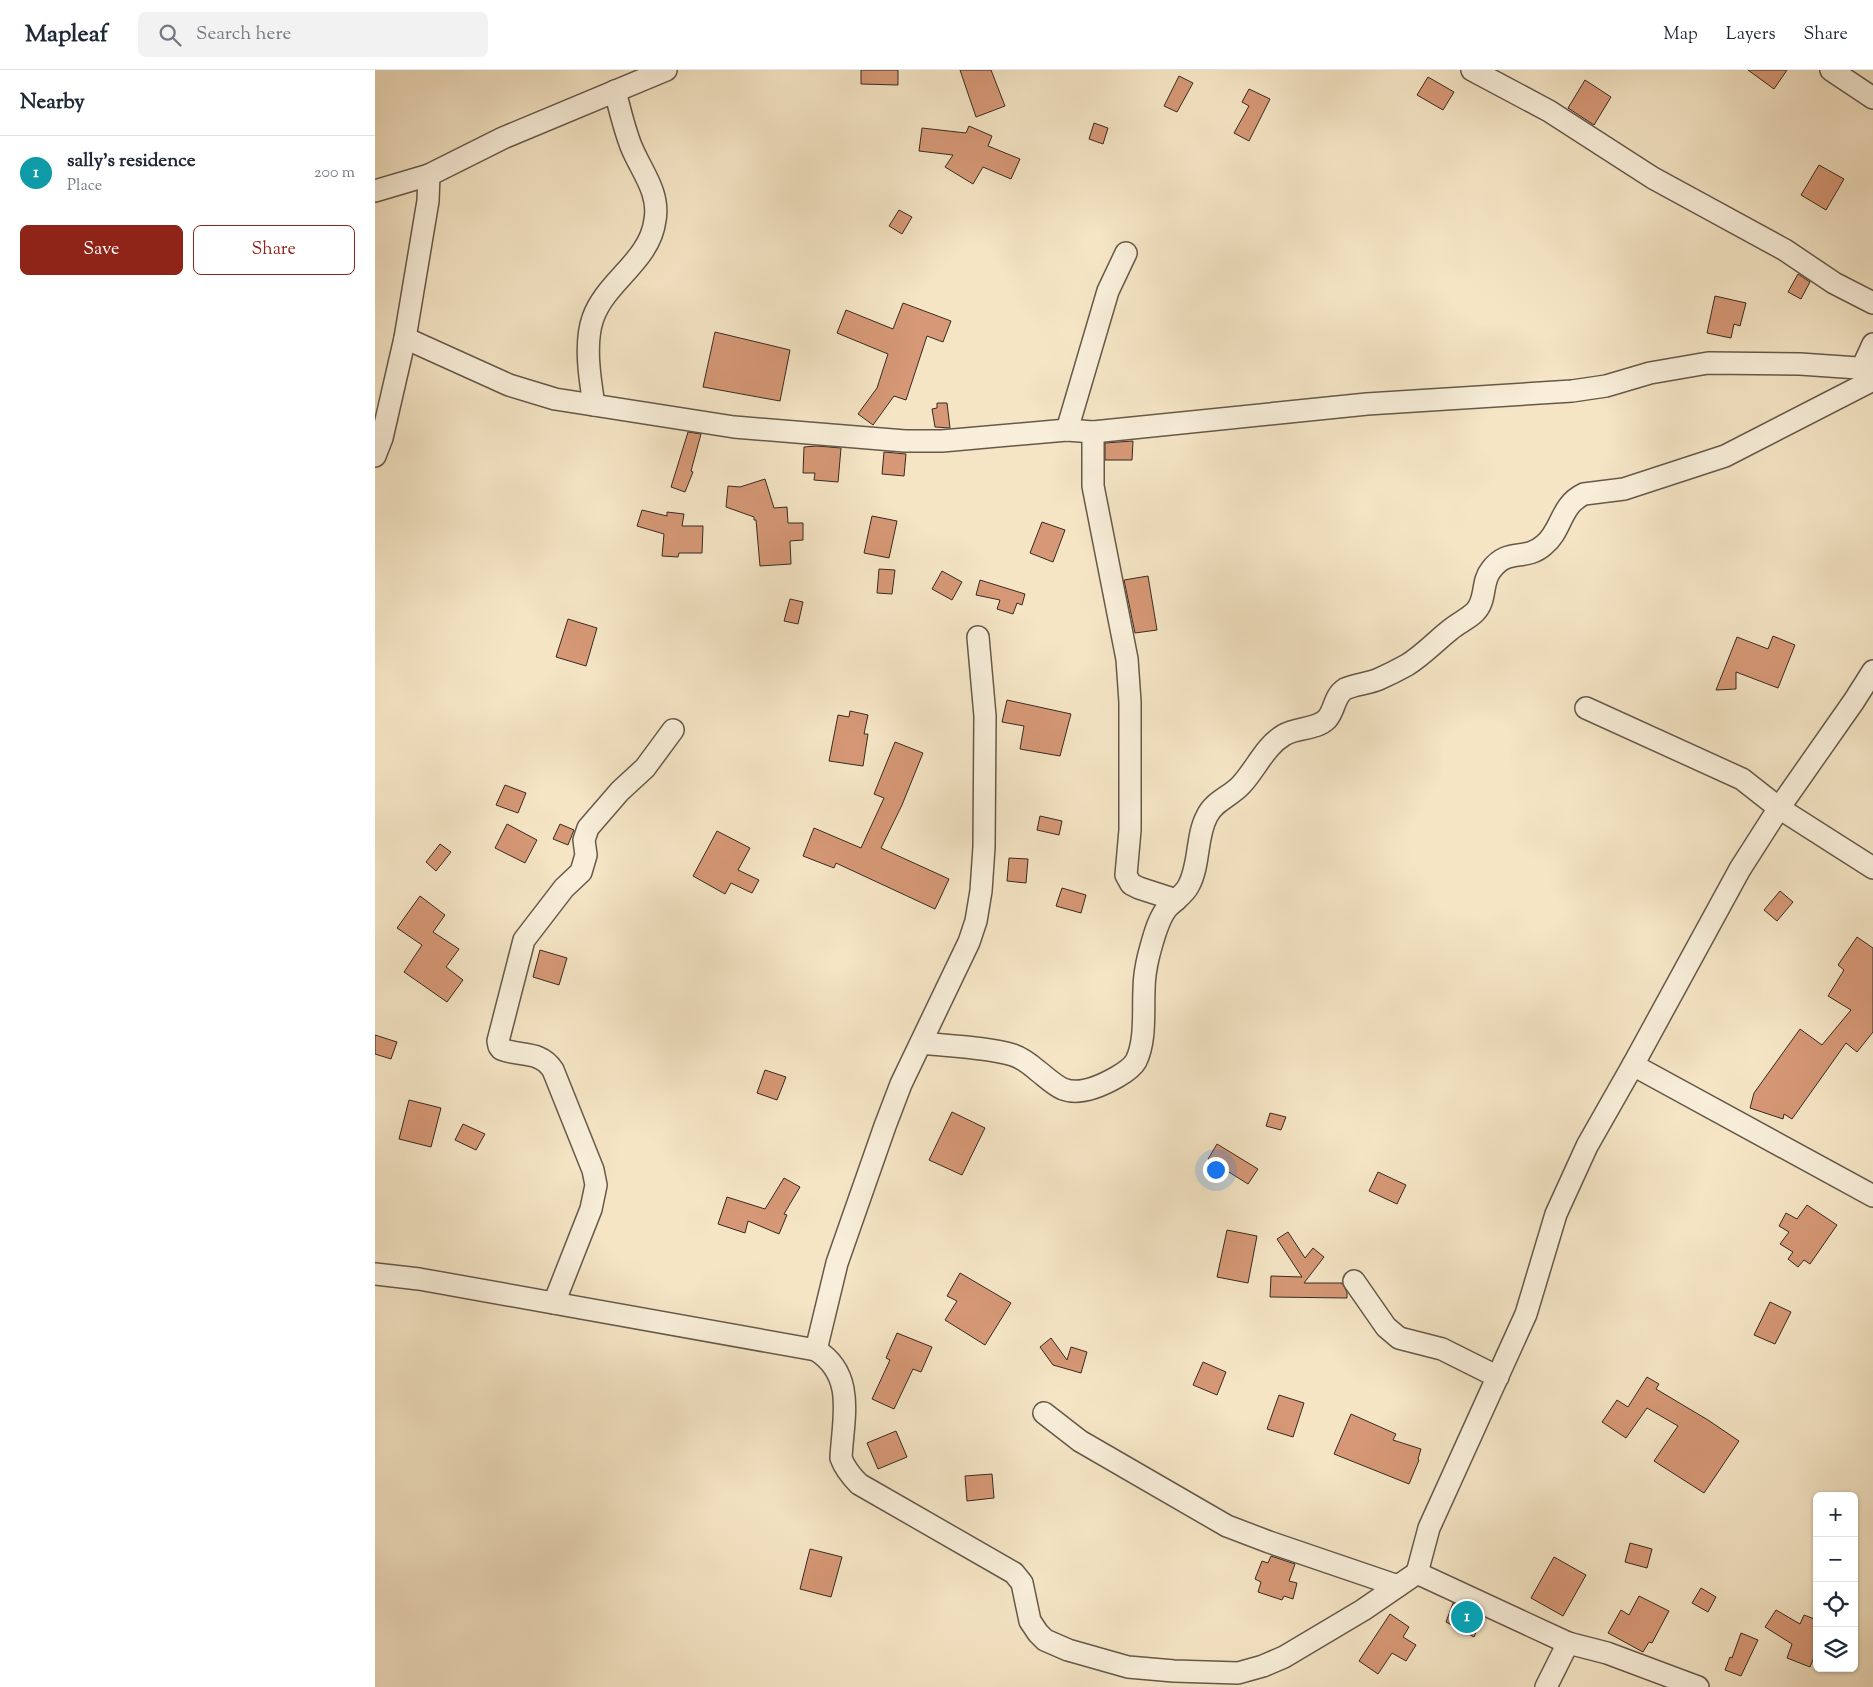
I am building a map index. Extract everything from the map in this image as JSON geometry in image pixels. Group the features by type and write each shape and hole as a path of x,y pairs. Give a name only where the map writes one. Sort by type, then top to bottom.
{"street":[{"path":"375,191 429,175 503,138 666,70"},
{"path":"1472,70 1549,111 1653,178 1785,250 1835,283 1873,303"},
{"path":"1831,70 1873,98"},
{"path":"594,405 589,377 590,330 593,318 607,293 647,244 653,233 655,220 656,201 653,190 631,145 615,91"},
{"path":"375,456 382,438 405,338 428,201 429,175"},
{"path":"1067,430 1107,291 1126,252"},
{"path":"405,338 509,385 555,399 734,427 905,441 942,441 1067,430 1093,432 1367,404 1572,391 1606,386 1650,373 1708,363 1800,364 1869,372"},
{"path":"1869,372 1873,344"},
{"path":"921,1043 987,1050 1013,1055 1025,1061 1054,1084 1070,1091 1087,1089 1127,1071 1137,1060 1143,1026 1144,987 1149,955 1164,912 1191,883 1207,814 1217,803 1241,785 1276,740 1297,729 1321,724 1330,714 1338,695 1343,690 1379,679 1407,665 1453,627 1471,615 1483,602 1487,576 1492,568 1507,556 1527,555 1543,546 1553,536 1567,509 1578,497 1584,494 1624,489 1725,456 1869,372"},
{"path":"1093,432 1093,486 1095,500 1127,659 1130,702 1130,830 1126,874 1131,884 1176,900"},
{"path":"816,1350 837,1263 891,1109 972,934 981,891 984,847 985,716 978,636"},
{"path":"375,1274 419,1279 816,1350 828,1358 835,1366 843,1386 845,1400 841,1458 844,1467 851,1476 859,1484 1014,1573 1022,1583 1030,1621 1045,1640 1069,1650 1128,1666 1174,1672 1238,1673 1263,1666 1284,1657 1363,1610 1417,1573 1429,1528 1526,1314 1557,1214 1587,1146 1633,1066 1740,869 1779,808 1855,701 1873,671"},
{"path":"1586,708 1741,780 1779,808 1873,868"},
{"path":"554,1303 591,1209 596,1185 593,1170 553,1070 548,1062 535,1056 501,1049 498,1041 524,940 558,896 581,872 586,855 585,840 588,828 615,796 645,768 673,730"},
{"path":"1633,1066 1873,1196"},
{"path":"1354,1282 1386,1327 1399,1338 1442,1349 1498,1377"},
{"path":"1043,1413 1080,1441 1227,1526 1399,1586"},
{"path":"1417,1573 1568,1643 1607,1653 1698,1687"},
{"path":"1546,1687 1568,1643"}],"building":[{"path":"861,70 898,70 898,85 861,84"},
{"path":"960,70 991,70 1005,106 976,117"},
{"path":"1748,70 1787,70 1774,89"},
{"path":"1179,76 1193,83 1177,112 1164,106"},
{"path":"1428,77 1454,92 1443,110 1417,95"},
{"path":"1585,80 1611,97 1594,125 1568,108"},
{"path":"1249,89 1270,99 1249,141 1234,133 1249,106 1242,102"},
{"path":"1094,123 1108,128 1103,144 1089,139"},
{"path":"969,126 992,136 988,146 1020,159 1011,179 983,167 973,184 945,167 953,155 919,151 922,128 966,133"},
{"path":"1819,165 1844,179 1826,210 1801,195"},
{"path":"899,210 912,217 902,234 889,226"},
{"path":"1798,274 1810,282 1801,299 1788,292"},
{"path":"1715,296 1746,303 1740,326 1734,324 1731,338 1707,333"},
{"path":"903,303 951,321 943,342 927,336 906,400 894,396 873,425 858,414 877,388 888,354 837,333 846,310 893,329"},
{"path":"715,332 790,350 780,401 703,387"},
{"path":"937,403 947,403 950,428 935,427 932,409 937,408"},
{"path":"688,432 701,434 691,471 693,472 685,492 671,487"},
{"path":"1133,441 1132,460 1105,460 1105,443"},
{"path":"804,447 841,448 838,482 814,480 815,473 803,473"},
{"path":"884,452 906,454 904,476 882,474"},
{"path":"765,479 774,508 787,507 788,523 803,523 803,540 790,541 791,564 760,566 756,520 754,520 754,517 726,507 728,486 740,487"},
{"path":"642,510 667,516 667,512 684,514 682,526 703,526 702,553 679,553 678,557 662,556 664,534 637,526"},
{"path":"872,516 897,521 889,558 864,553"},
{"path":"1042,522 1065,530 1053,562 1030,553"},
{"path":"879,569 895,570 892,594 877,593"},
{"path":"942,571 962,582 952,600 932,589"},
{"path":"1148,576 1157,630 1135,633 1124,580"},
{"path":"980,580 1025,594 1022,605 1017,603 1013,614 997,609 1000,600 976,595"},
{"path":"790,599 803,602 798,624 784,621"},
{"path":"568,619 597,628 586,666 556,657"},
{"path":"1773,636 1795,645 1778,688 1736,672 1736,689 1716,690 1737,637 1768,649"},
{"path":"1007,700 1071,714 1060,756 1020,749 1024,726 1002,722"},
{"path":"850,711 868,715 864,734 868,734 863,766 829,761 838,715 849,717"},
{"path":"895,742 923,753 902,805 881,848 949,879 935,909 836,863 834,868 803,856 814,828 861,848 884,798 874,794"},
{"path":"505,785 526,793 518,813 496,805"},
{"path":"1040,816 1062,821 1059,835 1037,830"},
{"path":"507,824 537,840 525,863 495,848"},
{"path":"560,824 574,830 568,845 553,839"},
{"path":"717,831 750,848 738,870 759,880 752,893 731,883 725,894 693,876"},
{"path":"440,844 451,852 436,871 426,862"},
{"path":"1009,858 1028,859 1026,883 1007,881"},
{"path":"1062,888 1086,895 1081,913 1056,906"},
{"path":"1780,891 1793,902 1777,921 1764,910"},
{"path":"420,896 445,915 433,932 459,949 446,967 463,980 447,1002 404,972 422,945 397,928"},
{"path":"1857,937 1873,948 1873,1032 1857,1052 1846,1043 1792,1119 1784,1114 1783,1119 1750,1108 1754,1093 1800,1029 1822,1045 1851,1010 1828,996 1844,970 1838,965"},
{"path":"540,950 567,958 559,985 533,977"},
{"path":"375,1035 397,1042 391,1059 375,1054"},
{"path":"765,1070 786,1077 777,1100 757,1093"},
{"path":"409,1100 441,1108 431,1147 399,1139"},
{"path":"952,1112 985,1128 962,1175 929,1160"},
{"path":"1270,1113 1286,1117 1281,1130 1266,1126"},
{"path":"463,1124 485,1134 476,1150 455,1140"},
{"path":"1217,1144 1258,1169 1248,1184 1208,1159"},
{"path":"1378,1172 1406,1185 1397,1204 1369,1191"},
{"path":"784,1178 800,1187 784,1214 787,1215 779,1234 748,1221 745,1233 718,1224 727,1197 765,1209"},
{"path":"1807,1205 1837,1225 1810,1264 1804,1260 1798,1267 1788,1259 1793,1252 1780,1244 1789,1232 1779,1226 1786,1213 1797,1219"},
{"path":"1227,1230 1257,1236 1248,1283 1217,1277"},
{"path":"1288,1232 1305,1258 1313,1248 1324,1257 1304,1283 1342,1283 1347,1292 1347,1298 1270,1297 1271,1276 1302,1277 1277,1239"},
{"path":"960,1273 1011,1303 985,1345 945,1320 957,1301 947,1296"},
{"path":"1770,1302 1791,1312 1775,1344 1754,1335"},
{"path":"897,1333 932,1347 921,1372 913,1369 894,1409 872,1399 890,1360 886,1358"},
{"path":"1051,1338 1067,1360 1071,1347 1087,1352 1081,1373 1053,1365 1040,1347"},
{"path":"1203,1362 1226,1372 1217,1395 1193,1385"},
{"path":"1647,1377 1659,1384 1656,1389 1739,1441 1704,1493 1654,1461 1678,1426 1647,1408 1626,1438 1602,1422 1617,1400 1628,1407"},
{"path":"1279,1395 1304,1403 1293,1437 1267,1429"},
{"path":"1351,1414 1396,1434 1393,1440 1421,1449 1419,1460 1409,1484 1334,1454"},
{"path":"896,1431 907,1457 878,1469 867,1443"},
{"path":"992,1474 994,1498 967,1501 965,1476"},
{"path":"1630,1543 1652,1549 1647,1568 1625,1562"},
{"path":"810,1549 842,1557 831,1597 800,1589"},
{"path":"1271,1556 1295,1564 1289,1581 1297,1583 1293,1599 1284,1596 1282,1600 1258,1592 1261,1582 1255,1579 1262,1561 1268,1563"},
{"path":"1554,1557 1586,1575 1563,1616 1531,1598"},
{"path":"1701,1588 1716,1597 1708,1612 1692,1603"},
{"path":"1639,1596 1669,1611 1652,1643 1649,1642 1643,1652 1608,1633 1621,1610 1629,1615"},
{"path":"1453,1603 1482,1617 1474,1637 1446,1622"},
{"path":"1776,1610 1800,1624 1804,1615 1813,1618 1813,1660 1810,1667 1787,1658 1792,1644 1765,1627"},
{"path":"1390,1614 1409,1627 1403,1637 1416,1645 1406,1661 1392,1653 1378,1674 1359,1661"},
{"path":"1741,1633 1758,1640 1741,1676 1725,1670 1730,1657 1732,1658"}],"place":[{"name":"sally's residence","path":"1467,1617"}]}
